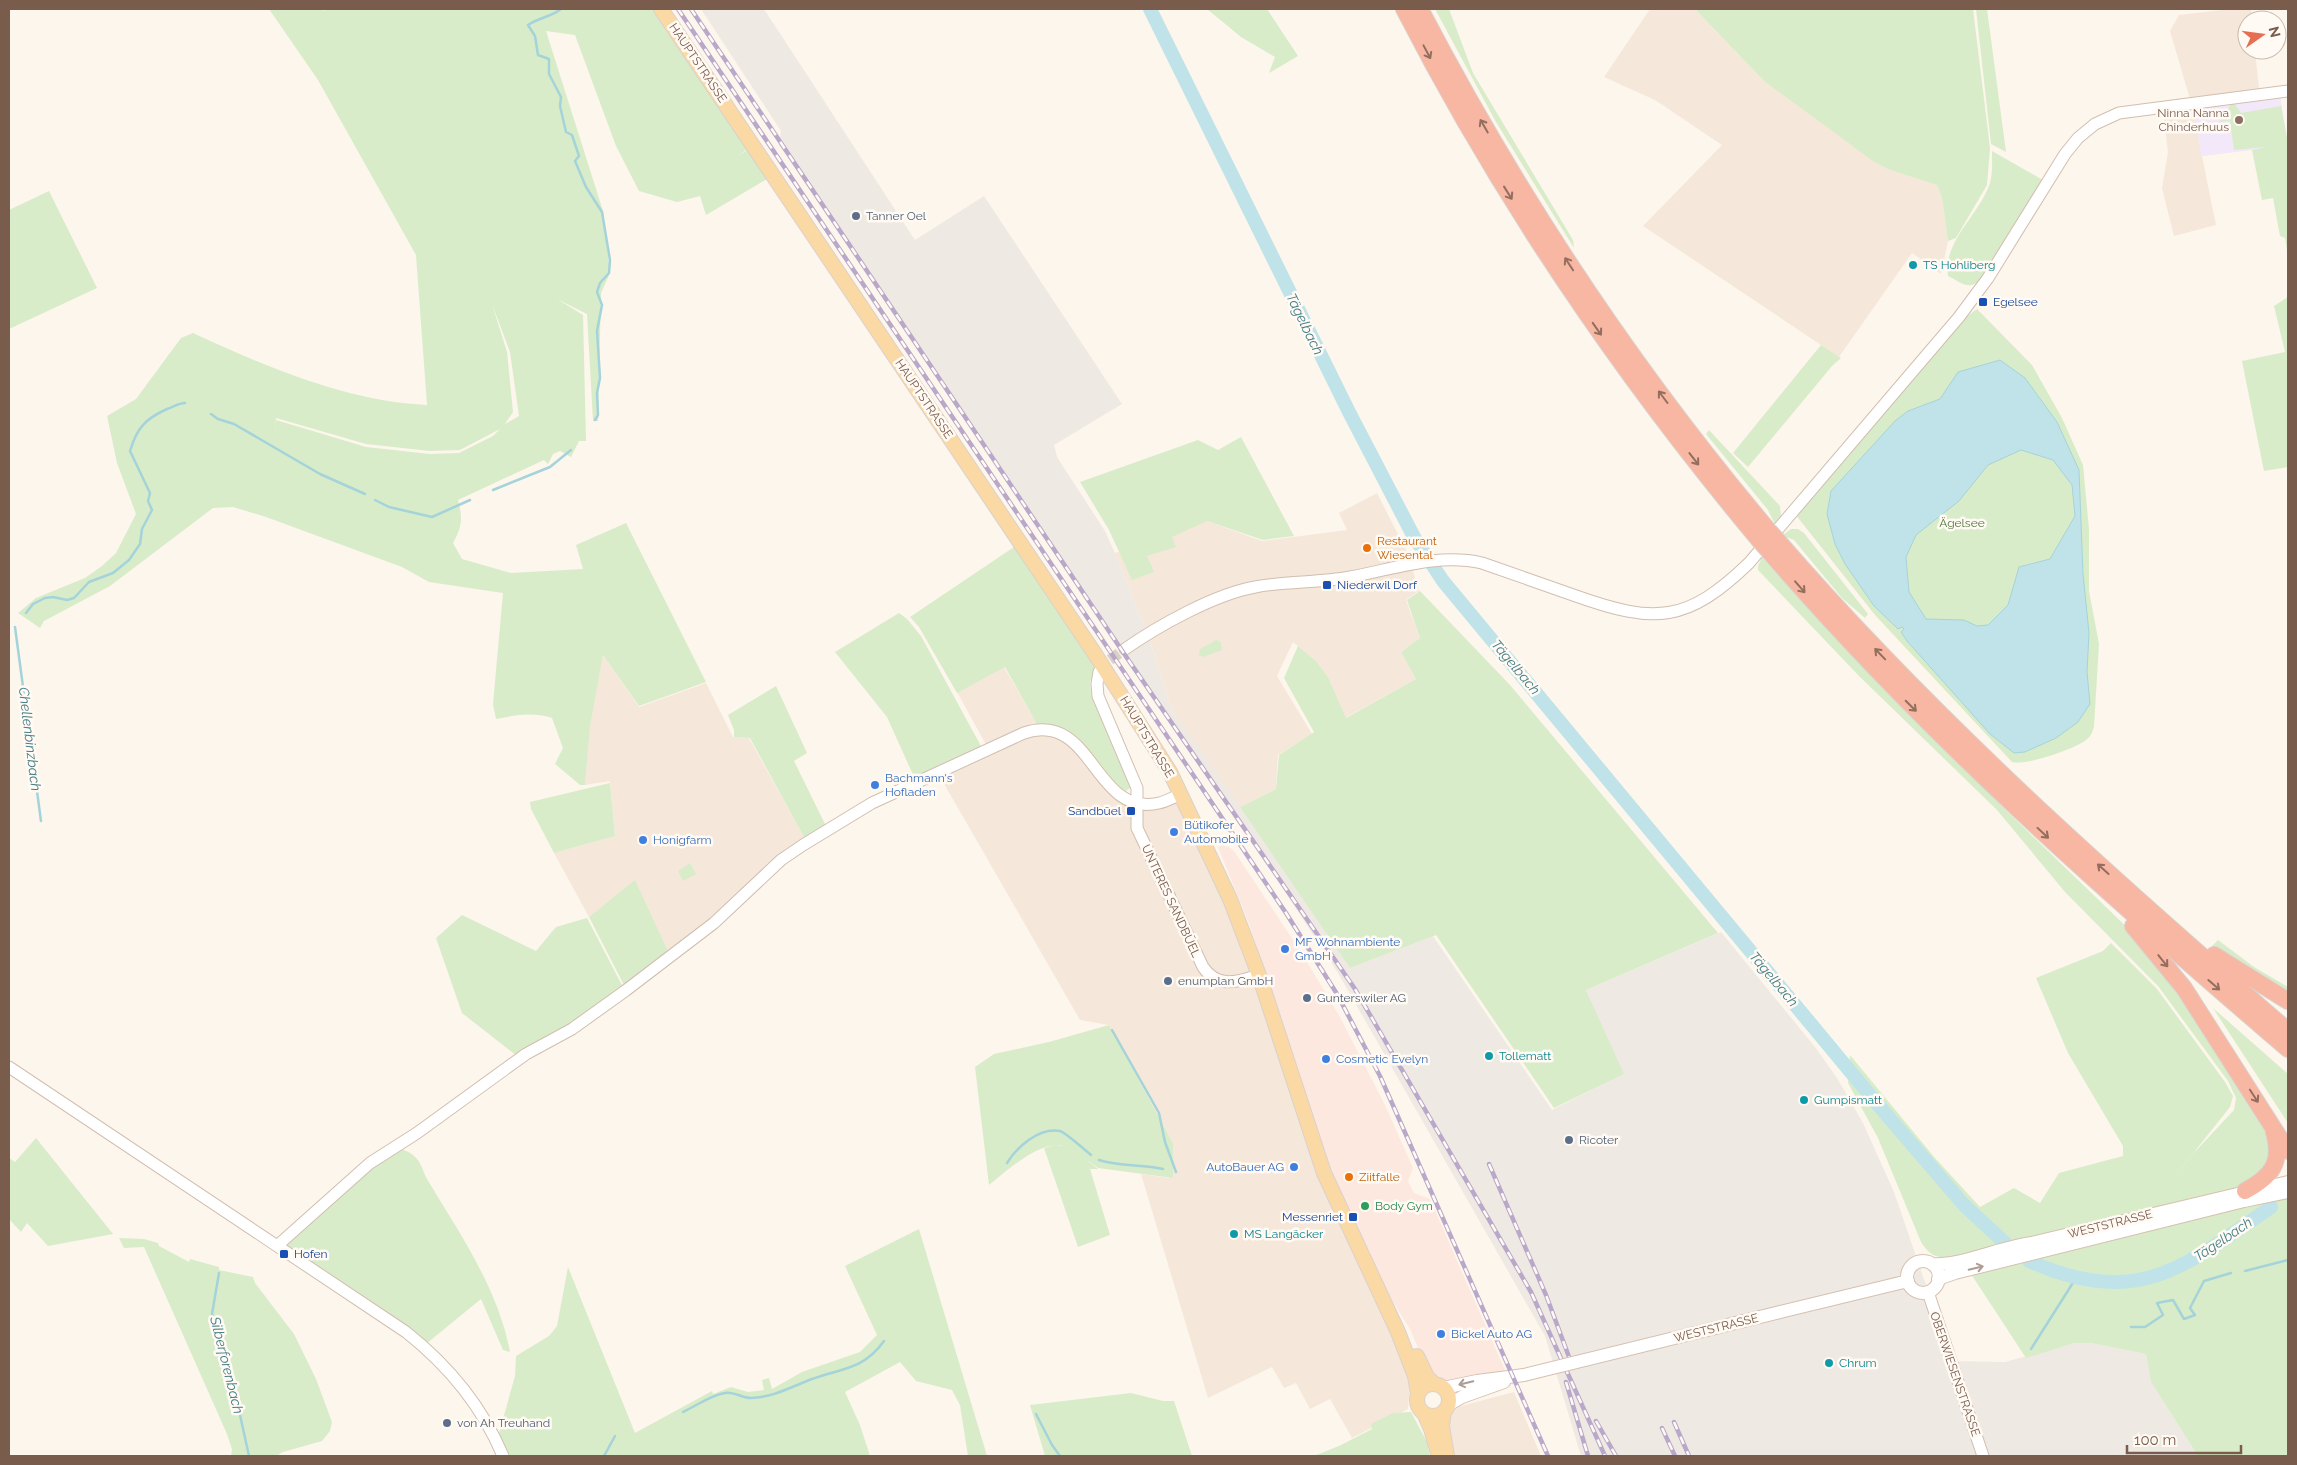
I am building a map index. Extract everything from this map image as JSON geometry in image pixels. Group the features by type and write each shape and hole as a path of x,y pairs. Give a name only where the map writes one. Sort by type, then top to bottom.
{"highway":[{"path":"1404,9 1480,147 1567,285 1664,421 1768,540 1954,730 2139,902 2288,1031"},
{"path":"1420,9 1496,146 1582,283 1768,540 1833,624 1909,704 2085,872 2288,1049"},
{"path":"2085,872 2174,975 2288,1151"},
{"path":"2139,902 2229,965 2288,1001"},
{"path":"2246,1191 2264,1180 2276,1160 2276,1139 2268,1119"}],"main road":[{"name":"HAUPTSTRASSE","path":"661,9 1095,654 1148,736 1181,794"},
{"path":"1181,794 1230,898 1259,975 1324,1173 1379,1288 1424,1371 1448,1396 1442,1426 1447,1456"},
{"name":"WESTSTRASSE","path":"1938,1279 2016,1252 2032,1243 2288,1182"},
{"name":"WESTSTRASSE","path":"1446,1408 1462,1397 1524,1375 1908,1281 1907,1275 1913,1264 1923,1261 1932,1264 1949,1263 2016,1252 2288,1192"},
{"path":"1908,1281 1916,1290 1928,1292 1935,1287 1938,1279 1938,1271 1932,1264"},
{"path":"1399,1326 1415,1376 1418,1407 1424,1413 1431,1429 1438,1456"},
{"name":"WESTSTRASSE","path":"1439,1386 1524,1375"},
{"path":"1418,1394 1425,1386 1439,1386"},
{"path":"1424,1413 1432,1416 1446,1408"}],"street":[{"path":"1125,649 1204,605 1237,591 1273,584 1337,580 1454,558 1482,562 1613,609 1646,615 1668,613 1689,608 1713,595 1749,563 1968,306 2004,254 2065,154 2085,131 2095,124 2119,113 2288,91"},
{"name":"UNTERES SANDBÜEL","path":"1099,672 1098,696 1135,782 1138,803 1135,819 1137,828 1207,974 1222,982 1231,983 1259,975"},
{"path":"278,1245 370,1163 416,1133 526,1054 572,1028 714,924 762,877 796,849 830,826 872,803 1033,730 1057,731 1073,741 1112,789 1125,800 1138,803 1161,803 1181,794"},
{"path":"9,1067 406,1332 433,1354 471,1397 495,1437 503,1456"},
{"name":"OBERWIESENSTRASSE","path":"1928,1292 1983,1456"}],"shaded area":[{"path":"701,9 764,9 915,240 984,196 1122,404 1054,445 1057,457 1105,531 1115,553 1148,635 1172,710 1212,765 1350,968 1433,936 1552,1110 1623,1074 1586,990 1721,932 1815,1047 1837,1078 1863,1123 1894,1192 1952,1361 2005,1362 2074,1343 2091,1343 2146,1354 2151,1382 2198,1456 1581,1456 1545,1336 1338,973 1254,844 779,145 781,131"},
{"path":"1650,9 1695,9 1764,81 1937,185 1942,198 1948,241 1941,274 1912,253 1839,357 1643,226 1722,145 1655,100 1604,77"},
{"path":"2230,9 2251,9 2237,10 2237,60 2256,60 2260,98 2280,97 2288,145 2202,156 2216,225 2174,236 2162,188 2168,152 2163,110 2192,106 2170,31 2179,15"},
{"name":"Ninna Nanna Chinderhuus","path":"2280,97 2288,146 2201,156 2194,111 2199,110 2199,107"},
{"path":"1377,493 1408,554 1419,591 1406,600 1420,638 1401,652 1416,679 1345,718 1328,677 1316,661 1293,642 1277,676 1312,734 1278,755 1276,789 1240,807 1172,710 1148,635 1115,553 1207,521 1262,541 1347,530 1339,513"},
{"path":"603,655 639,707 706,683 733,737 749,738 809,846 669,953 635,881 589,917 554,853 615,836 610,781 585,785 589,726"},
{"path":"1004,667 1040,729 1050,730 1134,802 1181,794 1259,975 1301,1125 1323,1183 1386,1321 1410,1385 1408,1409 1352,1438 1330,1399 1310,1409 1296,1383 1284,1388 1272,1367 1208,1398 1141,1174 1169,1178 1173,1143 1109,1025 1080,1020 939,775 990,752 957,692"},
{"path":"1222,845 1234,851 1301,952 1340,1017 1385,1105 1413,1168 1408,1181 1414,1193 1430,1199 1505,1370 1444,1383 1434,1379 1428,1371 1410,1329 1385,1289 1334,1182 1248,921 1218,847"},
{"path":"1514,1392 1541,1456 1445,1456 1438,1412"}],"green space":[{"path":"269,9 322,9 324,11 326,9 653,9 747,149 737,157 747,150 767,179 706,215 700,196 677,202 639,191 616,146 575,35 546,31 603,211 610,273 601,293 598,421 593,421 587,314 557,299 583,315 586,441 579,441 571,457 560,451 553,454 548,464 544,460 458,500 461,522 453,543 462,559 511,573 583,569 576,545 626,523 706,682 639,706 603,655 590,726 585,785 580,785 555,764 563,748 552,718 517,715 496,719 493,704 503,593 429,582 402,567 266,517 233,507 213,508 110,586 44,621 40,628 18,613 36,598 85,578 116,553 136,514 117,463 107,416 136,399 181,338 193,333 248,358 337,390 397,402 427,405 416,255 318,80","holes":["492,304 510,352 519,416 505,424 513,412 507,352","276,418 366,444 430,451 460,450 500,429 493,436 459,453 430,454 366,447 276,420 274,439"]},
{"path":"1207,9 1267,9 1298,56 1269,73 1275,57 1241,37"},
{"path":"1435,9 1449,9 1473,73 1573,240 1574,248 1496,122"},
{"path":"1695,9 1973,9 1990,148 1987,185 1956,238 1948,241 1942,198 1937,185 1888,169 1873,161 1764,81"},
{"path":"1976,9 1987,9 2006,152 1991,144"},
{"path":"2234,103 2241,113 2281,106 2288,143 2288,256 2285,238 2280,236 2273,198 2262,200 2252,150 2267,147 2234,150 2230,121 2219,122 2231,104"},
{"path":"1992,151 2043,180 1980,281 1967,285 1948,276 1948,264 1956,241 1989,186 1992,173"},
{"path":"49,191 97,288 9,329 9,210"},
{"path":"2288,297 2288,467 2264,471 2242,361 2285,352 2274,306"},
{"name":"Ägelsee","path":"1977,309 2032,365 2062,418 2083,465 2089,529 2089,591 2099,644 2094,727 2088,739 2080,744 2050,756 2028,762 2012,762 1875,615 1795,514 1955,325"},
{"path":"1821,345 1841,358 1832,366 1748,467 1733,453"},
{"path":"1709,430 1780,506 1781,517 1775,524 1768,510 1706,434"},
{"path":"1241,437 1294,536 1263,540 1207,521 1172,537 1176,547 1147,556 1154,572 1132,580 1109,530 1080,482 1198,440 1218,450"},
{"path":"1791,529 1798,529 1804,533 1868,614 1865,618 1842,598 1794,540 1786,537 1784,534"},
{"path":"1014,547 1096,668 1090,682 1091,694 1131,782 1130,788 1126,791 1118,790 1051,726 1038,726 1005,667 957,693 919,627 910,617"},
{"path":"1763,555 1862,666 2015,819 2137,937 2171,978 2270,1132 2269,1170 2245,1186 1952,1258 1934,1255 1924,1246 1878,1138 1848,1083 1850,1055 1935,1158 1980,1207 2014,1188 2040,1203 2059,1173 2123,1156 2123,1146 2068,1053 2036,978 2103,951 2111,943 2157,989 2225,1082 2233,1096 2230,1107 2192,1155 2234,1110 2236,1098 2228,1081 2158,986 2065,892 1997,810 1859,676 1758,570"},
{"path":"1420,591 1510,685 1718,933 1586,990 1624,1074 1554,1108 1436,935 1350,968 1240,807 1276,789 1279,755 1314,732 1284,678 1298,646 1316,661 1328,677 1346,718 1416,679 1401,652 1420,638 1407,600"},
{"path":"899,613 907,619 921,636 982,748 915,779 887,717 835,652"},
{"path":"1216,640 1221,642 1222,650 1203,657 1199,655 1200,649"},
{"path":"776,686 807,753 794,761 826,826 805,839 750,738 734,737 734,730 728,715"},
{"path":"610,783 615,836 554,853 531,809 530,802"},
{"path":"690,863 696,874 683,881 678,871"},
{"path":"635,880 669,953 625,987 589,917"},
{"path":"462,915 536,951 556,927 587,918 625,991 517,1056 462,1013 436,938"},
{"path":"2218,940 2254,967 2288,987 2288,996 2211,947"},
{"path":"2213,1008 2288,1074 2288,1123"},
{"path":"1109,1025 1173,1143 1173,1178 1098,1168 1084,1158 1098,1169 1090,1169 1110,1235 1078,1247 1044,1148 1053,1146 1046,1147 1035,1151 1025,1157 989,1185 975,1067 994,1054 1049,1042"},
{"path":"36,1138 113,1234 48,1246 27,1223 21,1232 9,1219 9,1158 15,1162"},
{"path":"397,1148 410,1153 416,1158 465,1241 497,1306 510,1352 503,1350 481,1299 426,1344 282,1245 371,1166"},
{"path":"2288,1198 2288,1456 2198,1456 2151,1382 2146,1354 2091,1343 2074,1343 2026,1358 1971,1274 2267,1201"},
{"path":"919,1229 987,1456 968,1456 960,1405 952,1390 916,1381 900,1362 845,1392 860,1425 870,1456 506,1456 498,1437 515,1376 516,1356 549,1336 557,1326 568,1267 635,1433 712,1391 713,1394 731,1387 748,1392 764,1390 762,1380 769,1378 772,1389 802,1372 860,1352 877,1335 845,1266"},
{"path":"119,1238 144,1239 158,1243 159,1246 189,1262 190,1259 219,1267 219,1270 253,1277 255,1283 294,1334 316,1379 332,1422 330,1431 322,1441 283,1452 276,1456 231,1456 232,1449 227,1434 144,1247 124,1248"},
{"path":"1131,1393 1163,1401 1174,1401 1192,1456 1045,1456 1030,1405"},
{"path":"1411,1412 1427,1442 1430,1456 1314,1456 1372,1429 1371,1424 1393,1413"}],"water":[{"name":"Ägelsee","path":"2000,360 2025,378 2057,422 2079,470 2083,574 2089,633 2087,672 2090,704 2078,722 2056,738 2025,752 2014,753 1990,734 1907,641 1901,632 1904,629 1902,627 1898,629 1874,606 1845,564 1835,544 1827,514 1831,491 1895,421 1908,411 1940,399 1958,372","holes":["2021,450 2053,460 2072,485 2075,516 2050,559 2019,567 2008,605 1988,625 1977,626 1964,620 1926,619 1909,592 1906,557 1916,535 1959,501 1988,465"]}],"waterway":[{"name":"Chellenbinzbach","path":"561,9 528,25 535,36 538,55 549,59 549,74 561,97 560,106 566,132 572,135 579,156 575,161 586,187 602,212 610,260 609,273 600,283 597,292 602,305 597,331 600,378 597,393 598,415 595,420"},
{"name":"Tägelbach","path":"1150,9 1349,412 1414,537 1443,581 1879,1106 1964,1205 2005,1243"},
{"name":"Chellenbinzbach","path":"26,613 33,604 45,598 53,597 67,600 74,598 89,582 113,573 129,560 140,544 142,529 152,510 148,501 150,493 130,451 139,430 147,421 167,409 185,403"},
{"name":"Chellenbinzbach","path":"211,414 218,419 234,424 320,474 365,494"},
{"name":"Chellenbinzbach","path":"493,490 550,467 571,450"},
{"name":"Chellenbinzbach","path":"375,500 389,507 432,517 470,500"},
{"name":"Chellenbinzbach","path":"15,627 41,821"},
{"path":"1112,1030 1159,1113 1165,1142 1176,1172"},
{"path":"1007,1163 1029,1140 1044,1132 1052,1131 1063,1132 1091,1155"},
{"path":"1099,1160 1115,1164 1163,1169"},
{"name":"Tägelbach","path":"2029,1261 2067,1275 2100,1281 2130,1281 2158,1275 2184,1264 2211,1248 2271,1207"},
{"path":"2245,1271 2288,1260"},
{"name":"Silberforenbach","path":"219,1273 212,1314 224,1342 249,1456"},
{"path":"2131,1327 2145,1327 2163,1315 2157,1303 2173,1300 2184,1319 2195,1315 2190,1308 2204,1281 2231,1273"},
{"path":"2031,1349 2076,1278"},
{"path":"683,1412 720,1394 731,1393 751,1398 767,1396 851,1367 868,1358 884,1341"},
{"path":"1036,1414 1060,1456"},
{"path":"604,1456 615,1436"}],"tunnel":[{"path":"1099,672 1107,662 1125,649"}],"railway":[{"path":"678,9 1286,913 1337,994 1380,1076 1548,1456"},
{"path":"691,9 1127,658 1355,989 1531,1292 1605,1456"},
{"path":"1489,1164 1546,1295 1572,1365"},
{"path":"1566,1382 1588,1456"},
{"path":"1596,1421 1616,1456"},
{"path":"1674,1422 1689,1456"},
{"path":"1662,1428 1675,1456"}],"place":[{"name":"Ninna Nanna Chinderhuus","path":"2239,120"},
{"name":"Tanner Oel","path":"856,216"},
{"name":"TS Hohliberg","path":"1913,265"},
{"name":"Egelsee","path":"1983,302"},
{"name":"Restaurant Wiesental","path":"1367,548"},
{"name":"Niederwil Dorf","path":"1327,585"},
{"name":"Bachmann's Hofladen","path":"875,785"},
{"name":"Sandbüel","path":"1131,811"},
{"name":"Bütikofer Automobile","path":"1174,832"},
{"name":"Honigfarm","path":"643,840"},
{"name":"MF Wohnambiente GmbH","path":"1285,949"},
{"name":"enumplan GmbH","path":"1168,981"},
{"name":"Gunterswiler AG","path":"1307,998"},
{"name":"Tollematt","path":"1489,1056"},
{"name":"Cosmetic Evelyn","path":"1326,1059"},
{"name":"Gumpismatt","path":"1804,1100"},
{"name":"Ricoter","path":"1569,1140"},
{"name":"AutoBauer AG","path":"1294,1167"},
{"name":"Ziitfalle","path":"1349,1177"},
{"name":"Body Gym","path":"1365,1206"},
{"name":"Messenriet","path":"1353,1217"},
{"name":"MS Langäcker","path":"1234,1234"},
{"name":"Hofen","path":"284,1254"},
{"name":"Bickel Auto AG","path":"1441,1334"},
{"name":"Chrum","path":"1829,1363"},
{"name":"von Ah Treuhand","path":"447,1423"}]}
